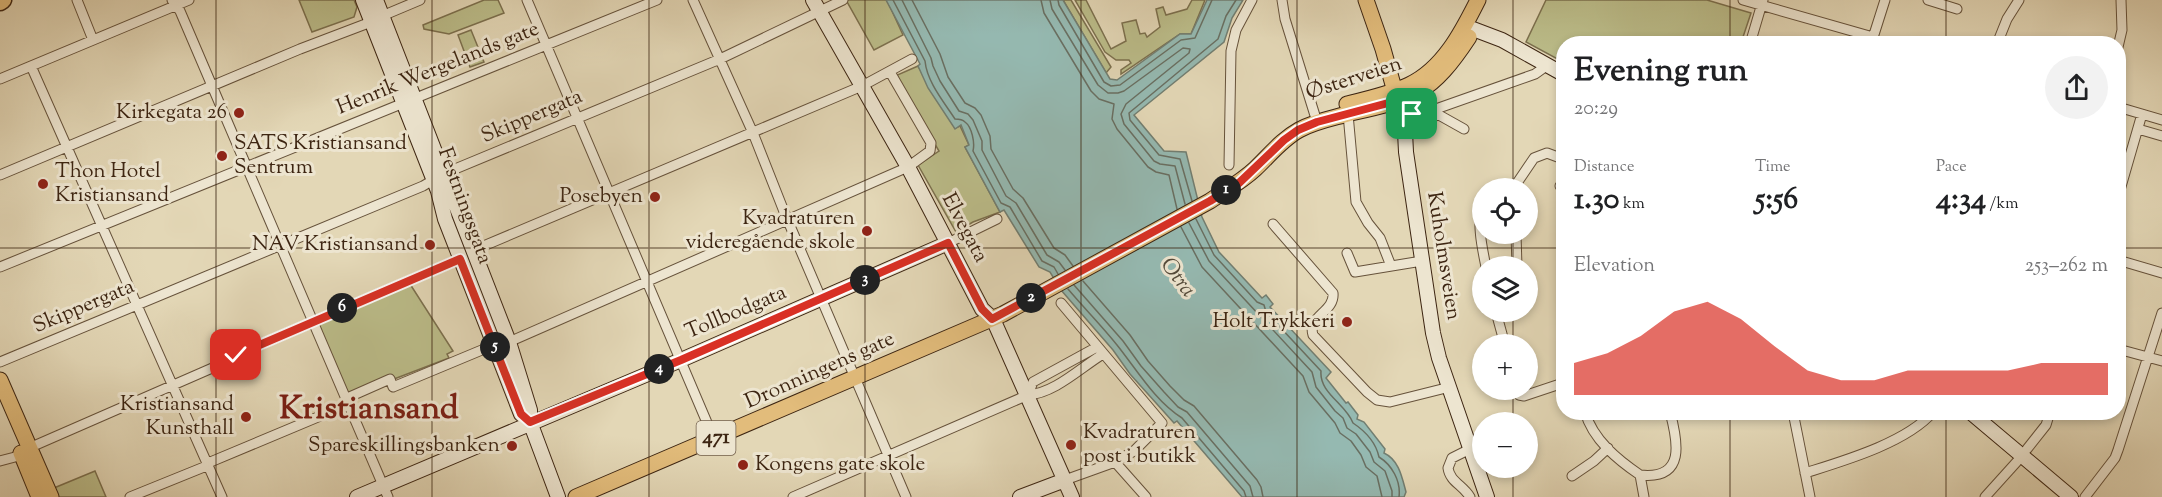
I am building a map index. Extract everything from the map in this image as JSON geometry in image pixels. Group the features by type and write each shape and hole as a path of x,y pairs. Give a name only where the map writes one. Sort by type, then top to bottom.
{"main road":[{"name":"Festningsgata","path":"363,0 377,19 438,177 474,250 509,342 530,410 530,422 558,497"},
{"name":"Festningsgata","path":"376,0 377,19"},
{"path":"1366,0 1400,95 1403,115 1410,122"},
{"name":"Østerveien","path":"1468,32 1478,0"},
{"name":"Østerveien","path":"1316,118 1400,95 1420,92 1438,78 1468,32 1484,0"},
{"name":"Elvegata","path":"817,6 908,167 982,309 992,319 1072,497"},
{"path":"1468,32 1547,63 1556,69"},
{"name":"Østerveien","path":"1044,290 1199,207 1231,186 1285,128 1297,120 1348,114 1400,95"},
{"name":"Kuholmsveien","path":"1410,122 1405,132 1405,141 1433,333 1487,497"},
{"name":"Festningsgata","path":"438,177 445,219 460,259 521,414 530,422"},
{"name":"Tollbodgata","path":"357,497 385,491 530,422 681,360 948,243"},
{"name":"Dronningens gate","path":"576,497 992,319 1044,290"},
{"path":"0,380 39,497"},
{"path":"0,404 51,497"},
{"path":"1981,420 2025,452 2071,497"},
{"path":"1020,497 1065,480"}],"street":[{"path":"77,0 93,40"},
{"path":"0,80 174,3 189,0"},
{"path":"0,175 420,0"},
{"path":"526,0 714,439"},
{"name":"Henrik Wergelands gate","path":"0,267 657,0"},
{"path":"693,0 753,133 906,497"},
{"name":"Skippergata","path":"0,362 423,186 438,177 720,59 817,6 843,0"},
{"path":"1229,165 1231,51 1236,30 1252,0"},
{"path":"1282,0 1283,11 1316,118"},
{"path":"1743,0 1762,3 1860,36"},
{"path":"1873,36 1885,0"},
{"path":"1928,0 1957,9"},
{"path":"2000,36 2019,0"},
{"path":"2121,0 2121,36"},
{"path":"174,3 180,11 385,491"},
{"path":"1752,36 1762,3"},
{"path":"474,250 862,86 912,59"},
{"path":"1432,116 1433,110 1535,74 1547,63"},
{"path":"31,66 222,497"},
{"path":"509,342 908,167 930,151 930,143 890,72"},
{"path":"2126,109 2162,120"},
{"path":"1348,114 1356,202 1380,238 1391,266"},
{"path":"2126,170 2142,114"},
{"path":"1410,122 1439,116 1464,129"},
{"path":"2138,129 2162,136"},
{"path":"1520,178 1534,158 1547,153 1556,156"},
{"name":"Tollbodgata","path":"948,243 998,219"},
{"path":"1273,224 1331,289 1333,299 1312,326 1311,330 1315,338 1377,400 1395,402 1450,387"},
{"path":"1347,253 1354,272 1422,261"},
{"path":"0,461 312,321 460,259"},
{"path":"2126,262 2162,273"},
{"path":"1061,303 1162,423 1134,451 1115,462 1065,480"},
{"path":"2085,497 2115,458 2162,313"},
{"path":"130,497 348,401 390,379 393,387 489,347"},
{"path":"793,497 1028,395 1038,394 1050,388 1100,350"},
{"path":"1028,395 1033,382 1100,350"},
{"path":"2126,351 2162,361"},
{"path":"1538,391 1556,385"},
{"path":"1588,420 1593,431 1608,448 1640,476 1644,497"},
{"path":"1640,476 1663,472 1673,463 1677,449 1672,420"},
{"path":"1794,420 1810,497"},
{"path":"1804,472 1860,454 1907,434 1925,420"},
{"path":"1985,497 2025,452 2047,420"},
{"path":"1572,476 1608,448"},
{"path":"1470,449 1452,458 1448,468 1452,480 1466,490 1470,497"},
{"path":"1115,462 1146,497"}],"green space":[{"path":"299,0 354,0 357,7 354,17 312,32"},
{"path":"484,0 498,0 504,13 449,34 424,29 423,25"},
{"path":"846,0 887,0 903,35 874,50"},
{"path":"1063,0 1071,0 1111,67 1106,73"},
{"path":"1075,0 1086,0 1111,49 1126,41 1122,23 1136,20 1140,34 1145,33 1147,37 1160,27 1156,9 1163,7 1166,15 1187,9 1192,0 1205,0 1191,34 1180,34 1121,74 1121,70 1131,63 1129,60 1116,60 1105,52"},
{"path":"1546,0 1707,0 1751,13 1743,36 1556,36 1556,58 1526,42"},
{"path":"471,30 484,62 470,67 458,35"},
{"path":"918,66 955,128 960,126 969,145 965,147 1000,212 973,222 956,232 918,165 939,151 895,76"},
{"path":"410,284 453,351 447,354 449,358 347,397 313,320"},
{"path":"95,471 106,497 58,497 54,488"}],"water":[{"name":"Otra","path":"886,0 1063,0 1110,79 1117,80 1180,34 1191,34 1207,0 1243,0 1232,18 1224,42 1134,115 1164,151 1186,152 1202,217 1219,252 1262,298 1266,295 1273,304 1270,307 1331,372 1326,378 1358,415 1357,419 1364,422 1385,449 1384,453 1396,464 1406,492 1404,497 1242,497 1177,421 1174,423 1130,374 1113,350 1061,290 1050,272 1039,267 1004,210 1000,212 965,147 969,145 961,125 955,129 928,88 918,66 920,64"}],"place":[{"name":"Kirkegata 26","path":"239,113"},
{"name":"SATS Kristiansand Sentrum","path":"222,156"},
{"name":"Thon Hotel Kristiansand","path":"43,184"},
{"name":"Posebyen","path":"655,197"},
{"name":"Kvadraturen videregående skole","path":"867,231"},
{"name":"NAV Kristiansand","path":"430,245"},
{"name":"Holt Trykkeri","path":"1347,322"},
{"name":"Kristiansand Kunsthall","path":"246,417"},
{"name":"Kvadraturen post i butikk","path":"1071,445"},
{"name":"Spareskillingsbanken","path":"512,446"},
{"name":"Kongens gate skole","path":"743,465"}],"district":[{"name":"Kristiansand","path":"369,410"}],"route":[{"path":"236,355 460,259 521,414 530,422 681,360 948,243 982,309 992,319 1210,201 1239,183 1284,140 1298,130 1317,122 1407,98 1412,114"}]}
